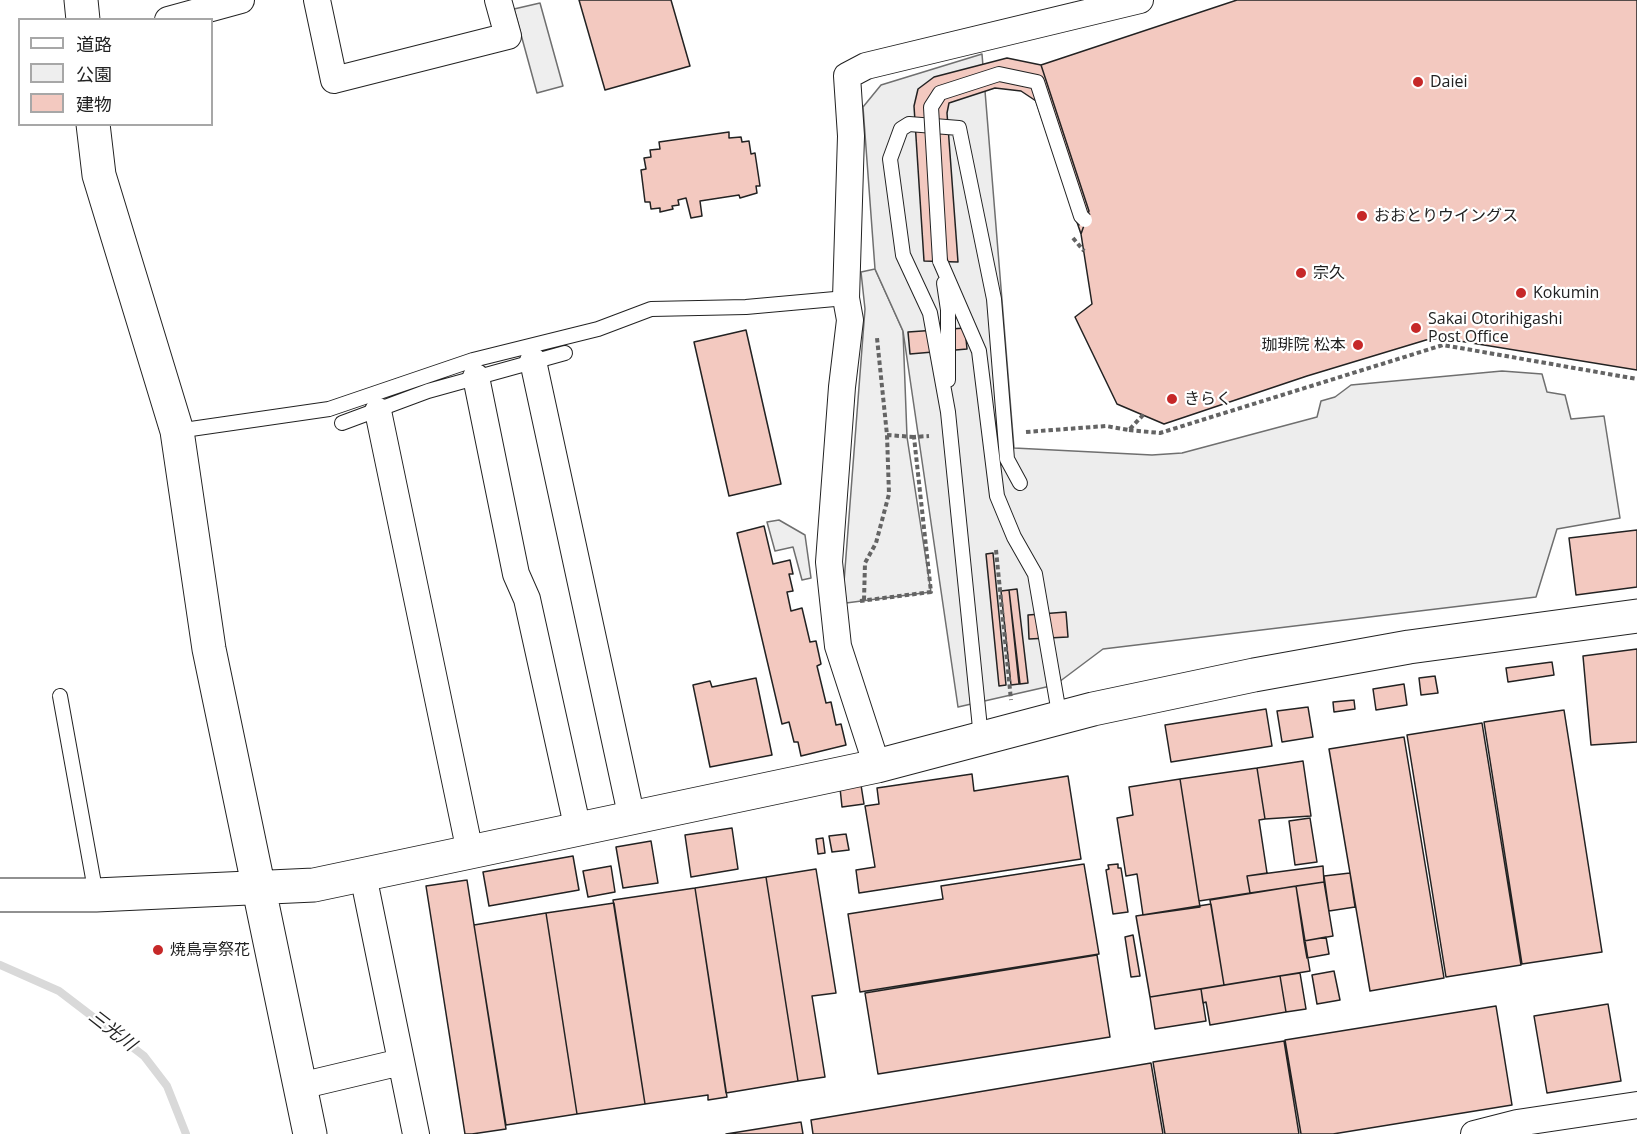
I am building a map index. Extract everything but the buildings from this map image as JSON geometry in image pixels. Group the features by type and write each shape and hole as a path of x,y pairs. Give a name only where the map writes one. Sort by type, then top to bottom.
{"street":[{"path":"81,0 83,18"},
{"path":"175,18 240,0"},
{"path":"317,0 334,80 508,36 498,0"},
{"path":"877,766 838,646 829,562 842,387 850,320 846,298 851,136 847,76 866,66 1140,0"},
{"path":"93,126 99,175 177,431 209,649 310,1134"},
{"path":"533,361 632,819"},
{"path":"476,377 516,574 528,599 578,830"},
{"path":"378,411 470,852"},
{"path":"0,895 96,895 258,890 314,885 877,766 1060,719 1254,675 1409,647 1637,616"},
{"path":"363,875 416,1134"},
{"path":"300,1086 401,1062"},
{"path":"1474,1134 1517,1123 1559,1125 1637,1106"}],"lane":[{"path":"948,412 948,310 940,261 931,107 940,93 999,74 1037,82 1081,216 1085,220"},
{"path":"982,740 948,412 930,313 903,255 890,159 901,129 909,124 959,128 994,299 1007,459 1020,483"},
{"path":"940,261 979,351 997,496 1014,537 1035,574 1060,719"},
{"path":"177,431 329,409 473,360 598,329 651,309 746,307 846,298"},
{"path":"342,423 428,391 565,353"},
{"path":"60,696 96,895"}],"path":[{"path":"864,600 865,563 876,543 889,494 887,435 876,332"},
{"path":"1441,338 1443,345"},
{"path":"1129,430 1160,433 1443,345 1637,379"},
{"path":"887,435 914,437"},
{"path":"995,542 1012,707"}],"green space":[{"path":"540,3 563,86 537,93 514,9"},
{"path":"875,269 903,331 907,437 931,592 846,603 844,582 865,309 861,272"},
{"path":"779,520 805,535 811,578 802,580 793,547 775,551 767,522"}],"shaded area":[{"path":"982,54 1014,448 1152,455 1182,453 1317,417 1321,401 1335,397 1351,385 1502,371 1542,374 1547,392 1565,395 1571,419 1604,416 1620,518 1557,529 1536,597 1103,649 1055,685 958,707 903,331 875,269 863,107 881,85"}],"waterway":[{"name":"三光川","path":"0,965 59,991 144,1056 167,1086 186,1134"}],"place":[{"name":"Daiei","path":"1418,82"},
{"name":"おおとりウイングス","path":"1362,216"},
{"name":"宗久","path":"1301,273"},
{"name":"Kokumin","path":"1521,293"},
{"name":"Sakai Otorihigashi Post Office","path":"1416,328"},
{"name":"珈琲院 松本","path":"1358,345"},
{"name":"きらく","path":"1172,399"},
{"name":"焼鳥亭祭花","path":"158,950"}]}
